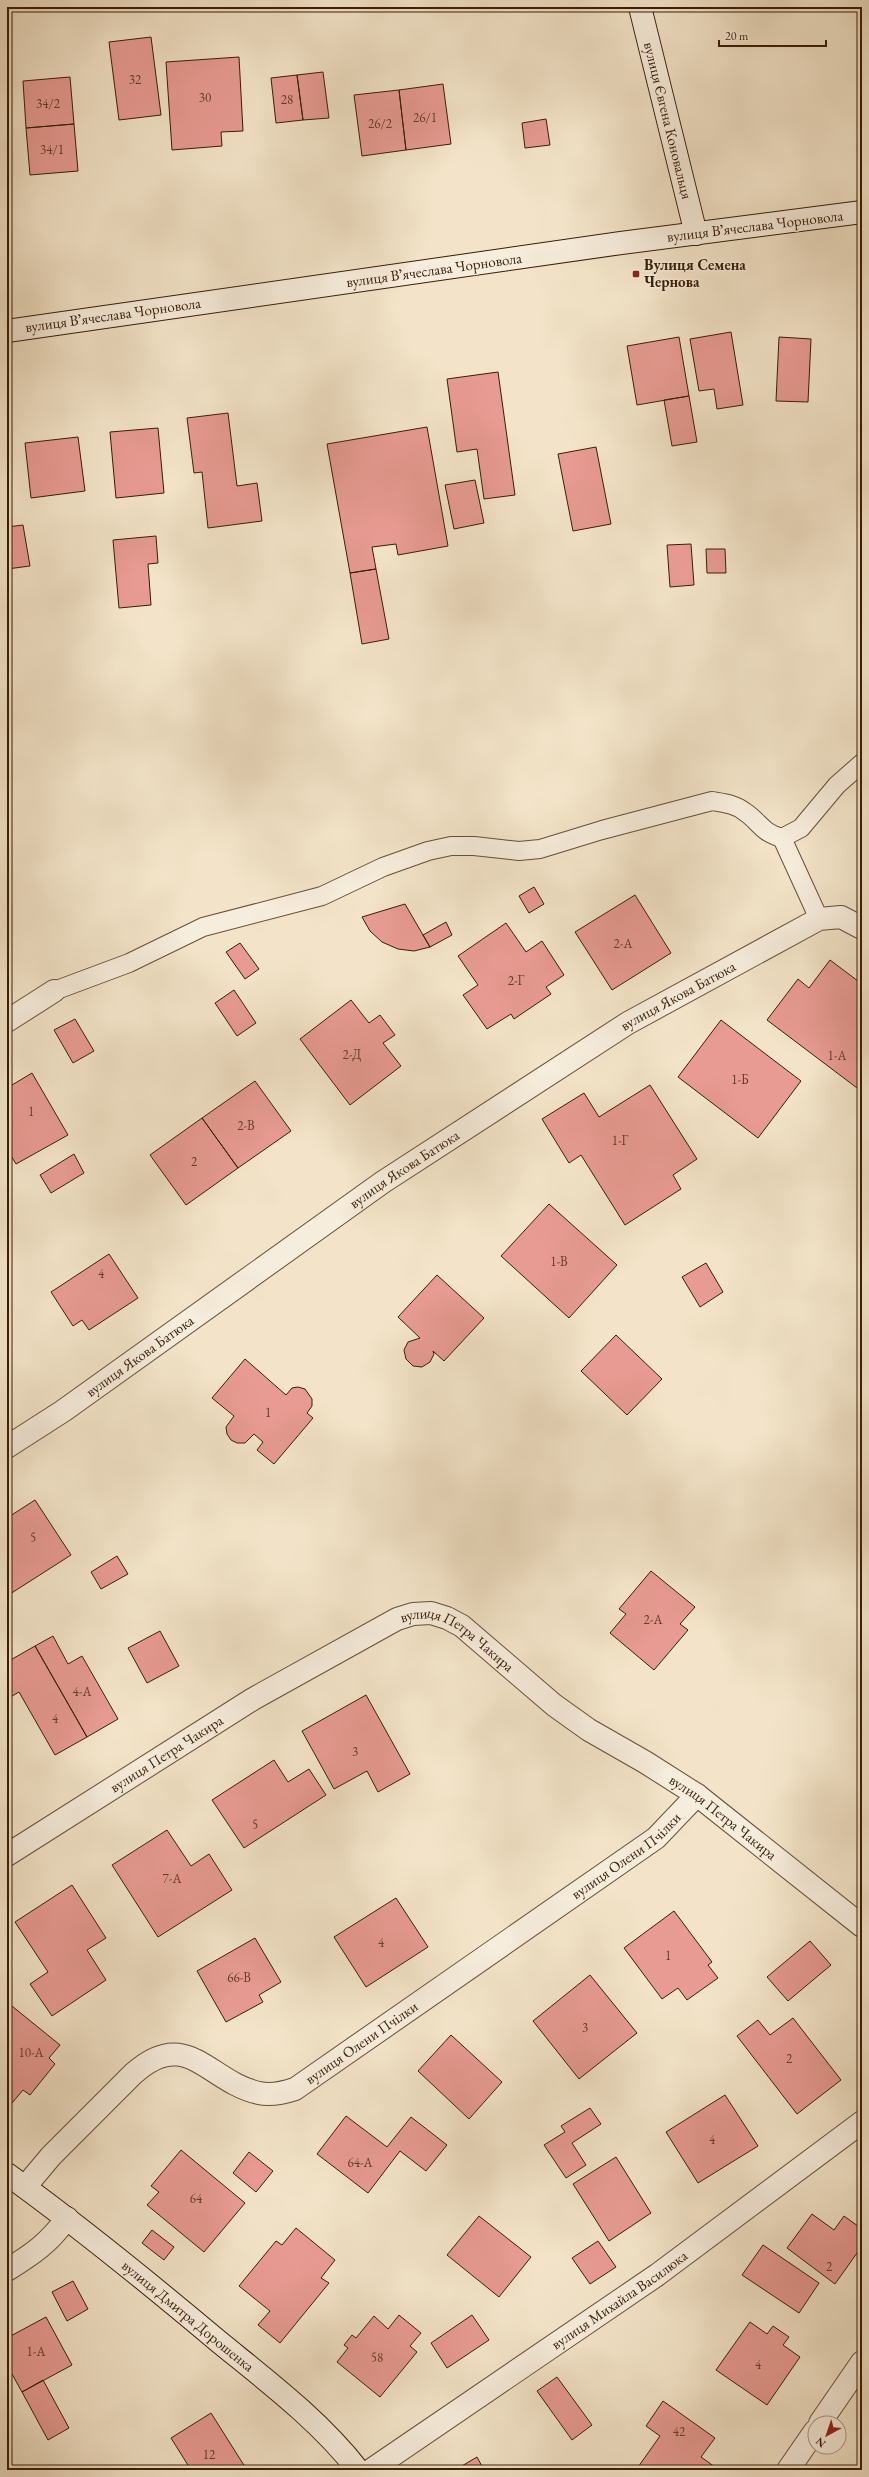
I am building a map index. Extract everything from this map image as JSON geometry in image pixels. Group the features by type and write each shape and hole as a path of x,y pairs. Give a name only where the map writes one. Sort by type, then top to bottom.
{"street":[{"name":"вулиця Євгена Коновальця","path":"640,7 696,234"},
{"name":"вулиця Вʼячеслава Чорновола","path":"7,331 862,212"},
{"path":"819,919 841,917 862,928"},
{"name":"вулиця Якова Батюка","path":"7,1447 63,1411 383,1182 628,1023 819,919"},
{"path":"7,1021 54,990"},
{"name":"вулиця Петра Чакира","path":"7,1855 254,1699 396,1619 414,1614 431,1613 447,1618 462,1626 554,1705 589,1730 646,1762 697,1795 862,1926"},
{"name":"вулиця Олени Пчілки","path":"25,2187 51,2156 133,2074 147,2062 163,2054 181,2054 241,2087 259,2094 278,2094 295,2089 656,1838 697,1795"},
{"name":"вулиця Михайла Василюка","path":"371,2470 657,2275 862,2122"},
{"name":"вулиця Дмитра Дорошенка","path":"7,2174 106,2248 309,2416 337,2444 358,2470"},
{"path":"7,2270 39,2250 53,2236 66,2218"},
{"path":"826,2415 862,2362"},
{"path":"788,2470 807,2443"}],"lane":[{"path":"54,990 129,963 203,927 322,896 383,867 428,851 451,846 474,846 519,851 540,849 602,830 712,801 730,804 746,812 770,835 782,838 801,828 837,785 862,763"},
{"path":"782,838 819,919"}],"building":[{"path":"151,37 161,115 119,120 109,42"},
{"path":"239,57 243,131 221,132 222,146 172,150 166,62"},
{"path":"323,72 329,118 303,120 297,75"},
{"path":"297,75 303,120 276,123 271,78"},
{"path":"70,77 74,124 26,128 23,81"},
{"path":"443,84 451,144 406,150 399,90"},
{"path":"399,90 406,150 362,156 354,95"},
{"path":"546,119 550,145 525,148 522,123"},
{"path":"74,124 78,171 30,175 26,128"},
{"path":"731,332 743,405 717,409 714,389 699,391 690,339"},
{"path":"679,337 689,396 637,405 627,346"},
{"path":"779,337 811,339 808,402 776,401"},
{"path":"498,372 515,495 484,499 477,449 457,452 447,379"},
{"path":"689,396 697,442 672,446 664,400"},
{"path":"228,413 237,486 257,483 262,521 208,528 202,472 194,473 187,418"},
{"path":"427,427 448,546 398,555 396,544 372,547 376,569 350,573 327,444"},
{"path":"158,428 164,493 116,498 110,432"},
{"path":"78,437 85,491 31,498 25,443"},
{"path":"596,447 611,524 573,531 558,454"},
{"path":"475,480 484,523 454,529 445,485"},
{"path":"23,525 30,566 7,569 7,527"},
{"path":"156,536 158,563 148,564 151,605 119,608 113,540"},
{"path":"691,544 694,585 670,587 667,545"},
{"path":"706,549 725,549 726,573 707,573"},
{"path":"376,569 389,639 362,644 350,573"},
{"path":"534,887 544,904 529,913 519,896"},
{"path":"635,895 671,953 612,990 575,932"},
{"path":"405,904 430,947 414,951 398,949 382,942 370,931 362,917"},
{"path":"446,922 452,935 430,947 423,935"},
{"path":"506,923 526,952 542,941 564,975 546,987 551,994 514,1019 511,1014 487,1029 463,995 478,985 458,956"},
{"path":"240,943 259,969 245,979 226,952"},
{"path":"830,960 862,984 861,1091 767,1020 798,979 809,988"},
{"path":"234,990 256,1023 237,1036 215,1003"},
{"path":"351,1000 369,1023 380,1015 395,1035 383,1043 401,1066 350,1105 300,1039"},
{"path":"75,1019 94,1051 73,1063 54,1030"},
{"path":"721,1020 801,1081 758,1138 678,1077"},
{"path":"32,1073 68,1135 16,1164 7,1149 7,1088"},
{"path":"255,1081 291,1131 238,1168 202,1118"},
{"path":"650,1085 697,1159 673,1175 681,1189 625,1225 581,1155 569,1163 542,1119 584,1093 599,1117"},
{"path":"202,1118 238,1168 186,1205 150,1155"},
{"path":"74,1154 84,1173 51,1193 40,1175"},
{"path":"549,1204 617,1265 569,1318 501,1256"},
{"path":"109,1254 138,1298 89,1330 82,1320 73,1326 51,1292"},
{"path":"706,1263 723,1292 700,1307 682,1277"},
{"path":"437,1275 484,1318 444,1361 433,1351 434,1354 430,1362 422,1367 413,1366 406,1359 404,1350 408,1342 420,1338 398,1317"},
{"path":"616,1335 662,1379 627,1415 581,1371"},
{"path":"245,1359 286,1395 292,1388 298,1387 305,1389 312,1399 312,1406 307,1413 313,1418 274,1464 257,1450 263,1442 254,1434 245,1443 237,1443 231,1440 227,1434 226,1427 234,1416 212,1398"},
{"path":"35,1500 71,1555 10,1594 7,1589 7,1518"},
{"path":"117,1556 128,1574 101,1589 91,1572"},
{"path":"651,1571 695,1607 680,1624 688,1630 654,1670 610,1633 626,1614 619,1609"},
{"path":"160,1631 179,1666 147,1683 128,1648"},
{"path":"53,1636 68,1664 82,1656 118,1719 87,1737 35,1646"},
{"path":"35,1646 87,1737 55,1755 19,1692 7,1699 7,1662"},
{"path":"366,1695 410,1774 378,1792 367,1771 334,1789 302,1731"},
{"path":"274,1760 288,1782 309,1769 326,1795 244,1848 212,1800"},
{"path":"167,1830 191,1866 209,1854 232,1890 158,1937 112,1865"},
{"path":"72,1885 106,1938 87,1950 106,1980 52,2016 30,1984 48,1972 15,1922"},
{"path":"396,1898 428,1947 366,1987 334,1937"},
{"path":"674,1911 712,1962 708,1965 718,1978 687,2000 678,1988 662,1999 624,1948"},
{"path":"255,1938 281,1982 259,1995 263,2002 226,2022 197,1971"},
{"path":"810,1941 831,1965 788,2001 767,1977"},
{"path":"590,1975 637,2033 579,2079 533,2021"},
{"path":"7,2002 60,2045 49,2058 55,2064 30,2095 23,2090 7,2109"},
{"path":"793,2018 841,2080 797,2114 737,2036 758,2020 770,2035"},
{"path":"451,2035 502,2082 469,2119 418,2071"},
{"path":"725,2095 758,2146 698,2183 666,2132"},
{"path":"590,2108 601,2124 572,2143 586,2165 566,2178 544,2145 565,2132 561,2126"},
{"path":"346,2116 387,2147 411,2117 447,2145 426,2171 400,2151 368,2193 317,2154"},
{"path":"181,2150 245,2203 204,2252 147,2205 159,2192 151,2186"},
{"path":"249,2152 273,2171 256,2192 233,2173"},
{"path":"616,2157 651,2213 609,2241 573,2184"},
{"path":"812,2214 834,2230 844,2216 862,2229 862,2246 835,2284 787,2248"},
{"path":"479,2216 531,2257 499,2297 447,2255"},
{"path":"296,2228 335,2260 321,2278 329,2283 280,2343 258,2325 270,2311 239,2286 276,2241 282,2245"},
{"path":"152,2230 174,2247 164,2260 142,2243"},
{"path":"598,2241 616,2267 590,2284 572,2258"},
{"path":"763,2245 819,2283 799,2313 742,2275"},
{"path":"73,2281 88,2309 67,2321 52,2292"},
{"path":"399,2315 421,2333 410,2346 417,2352 380,2397 337,2362 348,2348 344,2345 352,2335 356,2338 374,2316 388,2329"},
{"path":"472,2315 489,2340 447,2368 431,2343"},
{"path":"46,2317 72,2365 22,2392 7,2365 7,2338"},
{"path":"750,2322 767,2334 773,2326 789,2337 783,2345 800,2357 767,2405 716,2370"},
{"path":"557,2377 592,2425 572,2440 537,2391"},
{"path":"43,2380 69,2428 48,2440 22,2392"},
{"path":"663,2401 715,2438 701,2457 715,2467 713,2470 636,2470 660,2436 646,2426"},
{"path":"211,2413 247,2470 191,2470 171,2438"},
{"path":"477,2457 484,2470 455,2470"}],"place":[{"name":"Вулиця Семена Чернова","path":"636,274"}]}
